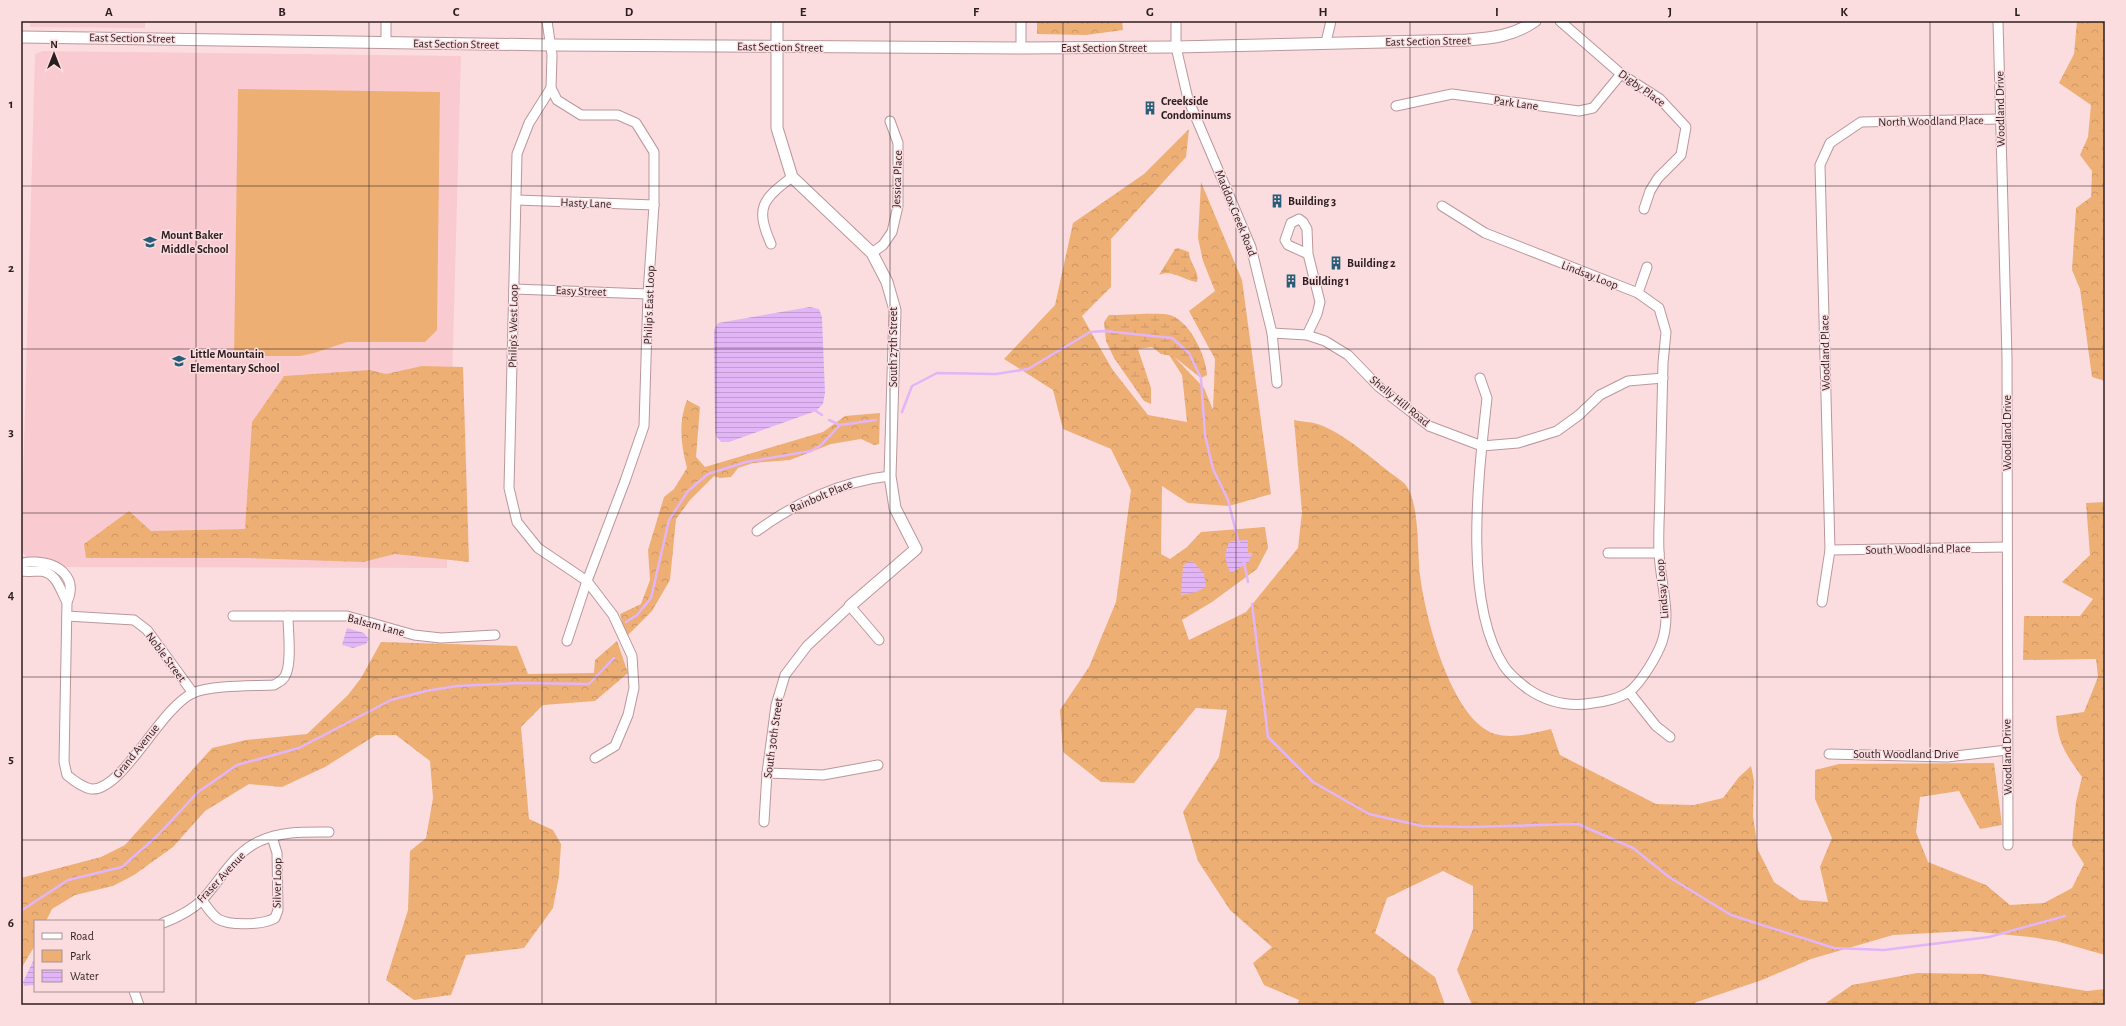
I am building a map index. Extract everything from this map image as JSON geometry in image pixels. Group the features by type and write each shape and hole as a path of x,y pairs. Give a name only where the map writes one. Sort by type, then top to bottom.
{"street":[{"path":"386,21 386,43"},
{"path":"546,21 552,57 551,88"},
{"name":"South 27th Street","path":"777,21 777,128 792,177 872,253 887,282 895,310 890,476 895,508 916,550 850,606"},
{"path":"1021,21 1021,48"},
{"name":"Maddox Creek Road","path":"1176,21 1176,47 1188,99 1251,247 1272,333 1277,384"},
{"path":"1326,42 1331,21"},
{"name":"East Section Street","path":"21,36 550,45 1021,48 1176,47 1326,42 1467,40 1500,37 1515,32 1535,21"},
{"name":"Digby Place","path":"1560,21 1621,74 1660,99 1686,127 1681,155 1658,178 1650,191 1644,209"},
{"name":"Woodland Drive","path":"1998,21 2008,358 2008,845"},
{"name":"Park Lane","path":"1396,106 1452,94 1579,111 1593,108 1621,74"},
{"name":"Philip's West Loop","path":"551,88 529,123 517,154 509,488 517,522 538,548 587,581 613,615 632,656 634,688 628,716 615,746 595,758"},
{"name":"Philip's East Loop","path":"551,88 556,100 581,115 618,115 636,123 654,152 654,205 648,294 644,426 587,581 567,641"},
{"name":"North Woodland Place","path":"1861,122 2000,119"},
{"name":"Jessica Place","path":"872,253 883,245 892,232 898,206 898,143 890,121"},
{"name":"Woodland Place","path":"1822,602 1830,550 1820,165 1830,143 1861,122"},
{"path":"771,244 763,224 764,206 770,193 792,177"},
{"name":"Hasty Lane","path":"517,200 654,205"},
{"name":"Lindsay Loop","path":"1442,206 1485,233 1638,293 1658,308 1666,332 1663,378 1659,553 1667,619 1662,640 1653,661 1628,692"},
{"path":"1307,335 1317,314 1320,302 1308,254"},
{"path":"1638,293 1647,267"},
{"name":"Easy Street","path":"514,289 648,294"},
{"name":"Shelly Hill Road","path":"1272,333 1307,335 1325,341 1348,355 1379,387 1429,426 1482,446 1518,443 1556,431 1579,415 1600,395 1628,381 1663,378"},
{"path":"1480,378 1487,398 1476,532 1478,570 1483,608 1491,639 1504,666 1519,682 1539,697 1557,702 1579,705 1597,703 1628,692 1656,726 1670,737"},
{"name":"Rainbolt Place","path":"757,531 782,513 848,484 870,478 890,476"},
{"name":"South Woodland Place","path":"1830,550 2007,547"},
{"path":"1608,553 1659,553"},
{"name":"Grand Avenue","path":"21,564 44,562 53,564 64,572 69,582 71,593 67,602 64,762 67,775 78,784 92,789 110,783 127,766 166,714 193,693 227,687 274,685 281,681 286,675 288,662 288,616"},
{"name":"Grand Avenue","path":"21,571 42,571 49,573 56,579 67,602"},
{"path":"850,606 879,640"},
{"name":"South 30th Street","path":"764,822 767,774 776,705 785,675 807,646 850,606"},
{"name":"Noble Street","path":"67,616 134,620 147,630 193,693"},
{"name":"Balsam Lane","path":"233,616 347,616 421,636 441,638 495,635"},
{"name":"South Woodland Drive","path":"1829,754 1947,757 2007,750"},
{"path":"767,774 823,775 878,765"},
{"name":"Fraser Avenue","path":"164,922 186,911 202,900 230,866 252,845 272,837 292,832 329,832"},
{"name":"Silver Loop","path":"202,900 211,913 220,920 229,923 268,922 276,918 278,910 277,853 272,837"},
{"path":"134,992 139,1005"}],"shaded area":[{"path":"30,21 145,21 145,28 30,27"},
{"path":"43,51 461,56 447,568 65,567 60,563 43,557 26,557 21,550 35,54"}],"green space":[{"path":"1037,21 1122,21 1123,30 1086,35 1037,34"},
{"path":"2077,21 2105,21 2105,381 2092,377 2080,289 2072,270 2076,208 2091,197 2092,171 2080,155 2088,137 2091,105 2059,83 2074,54"},
{"path":"238,89 440,92 437,330 425,342 347,342 300,356 234,356"},
{"path":"1189,129 1186,157 1111,239 1111,287 1082,316 1112,369 1148,415 1187,422 1182,375 1162,344 1204,388 1213,410 1215,359 1189,311 1215,291 1203,261 1198,238 1201,182 1242,280 1271,494 1229,506 1188,503 1162,486 1161,554 1170,559 1187,547 1201,532 1265,527 1268,548 1257,569 1212,602 1182,620 1189,640 1246,612 1298,548 1302,512 1294,420 1320,425 1339,434 1357,446 1403,482 1410,492 1416,514 1420,575 1434,640 1453,688 1465,709 1479,725 1495,734 1509,736 1523,735 1551,729 1560,755 1656,804 1694,805 1723,798 1739,777 1751,766 1754,781 1753,816 1758,850 1774,882 1800,900 1828,902 1820,867 1832,838 1815,799 1815,770 1839,764 1994,763 2002,825 1980,829 1959,791 1920,797 1916,832 1928,862 1986,885 2010,905 2044,903 2072,888 2084,864 2072,845 2076,802 2082,777 2071,762 2061,742 2056,716 2084,712 2098,677 2096,659 2023,660 2024,616 2080,616 2093,599 2062,582 2090,555 2086,503 2105,502 2105,955 2056,941 1969,931 1893,935 1811,959 1762,980 1688,1005 1472,1005 1457,970 1473,929 1473,886 1443,871 1387,898 1375,933 1435,977 1445,1005 1297,1005 1299,1000 1264,985 1253,963 1272,947 1230,910 1198,861 1183,812 1219,757 1227,710 1196,708 1134,783 1101,782 1063,752 1060,710 1089,667 1116,602 1131,490 1111,449 1063,429 1053,390 1004,359 1055,305 1073,223 1144,174"},
{"path":"1178,248 1189,252 1189,256 1197,274 1197,282 1168,273 1159,275 1175,249"},
{"path":"1165,314 1177,319 1184,324 1196,340 1204,358 1207,375 1201,378 1173,356 1161,354 1152,347 1138,349 1151,388 1151,404 1144,401 1114,358 1106,341 1104,322 1109,315"},
{"path":"422,366 463,367 469,562 395,554 363,562 249,558 86,558 84,544 129,511 151,531 245,529 252,422 284,376 370,370 386,374"},
{"path":"687,400 700,407 696,457 705,467 823,432 845,416 880,413 879,444 874,445 861,439 831,444 790,460 753,463 738,468 731,477 720,478 714,476 690,500 676,519 670,580 652,611 626,637 620,614 641,604 650,580 648,550 664,497 674,489 687,468 683,451 681,426"},
{"path":"617,641 628,673 595,701 543,705 521,727 529,819 553,830 561,844 559,876 553,908 524,948 466,955 451,995 414,1000 386,980 408,910 410,851 426,838 433,798 430,761 396,735 376,735 325,767 282,787 249,784 205,811 173,847 134,875 113,886 75,895 52,909 46,920 34,920 34,947 21,969 21,878 101,857 125,845 212,748 246,740 307,734 348,695 361,678 381,642 517,646 528,674 594,673 595,660"},
{"path":"1917,973 1983,974 2087,991 2105,989 2105,1005 1823,1005 1852,985"}],"water":[{"path":"810,307 819,309 822,317 825,393 823,404 816,411 729,442 721,442 716,436 715,430 714,330 718,323"},
{"path":"1248,540 1248,553 1253,553 1248,563 1231,573 1227,565 1226,557 1228,544 1231,541"},
{"path":"1193,561 1204,574 1206,587 1196,592 1181,595 1183,566 1186,563"},
{"path":"347,628 364,633 369,639 366,644 353,648 342,645"},
{"path":"34,959 34,985 24,986 23,982"}],"waterway":[{"path":"902,412 912,386 937,373 996,374 1028,369 1090,332 1105,331 1172,338 1189,353 1201,378 1205,435 1213,469 1228,500 1239,544"},
{"path":"816,411 822,415"},
{"path":"829,420 840,425"},
{"path":"626,622 637,615 651,598 669,520 688,491 708,474 746,462 811,451 821,445 840,425 876,420"},
{"path":"1244,562 1248,582"},
{"path":"1252,604 1268,737 1313,782 1369,814 1422,826 1469,827 1578,824 1633,848 1669,877 1731,915 1834,948 1884,950 1989,937 2065,916"},
{"path":"22,910 68,880 122,867 158,835 198,792 237,765 299,748 391,700 426,691 457,686 520,683 589,684 614,658"}],"place":[{"name":"Creekside Condominums","path":"1150,108"},
{"name":"Building 3","path":"1277,201"},
{"name":"Mount Baker Middle School","path":"150,242"},
{"name":"Building 2","path":"1336,263"},
{"name":"Building 1","path":"1291,281"},
{"name":"Little Mountain Elementary School","path":"179,361"}]}
